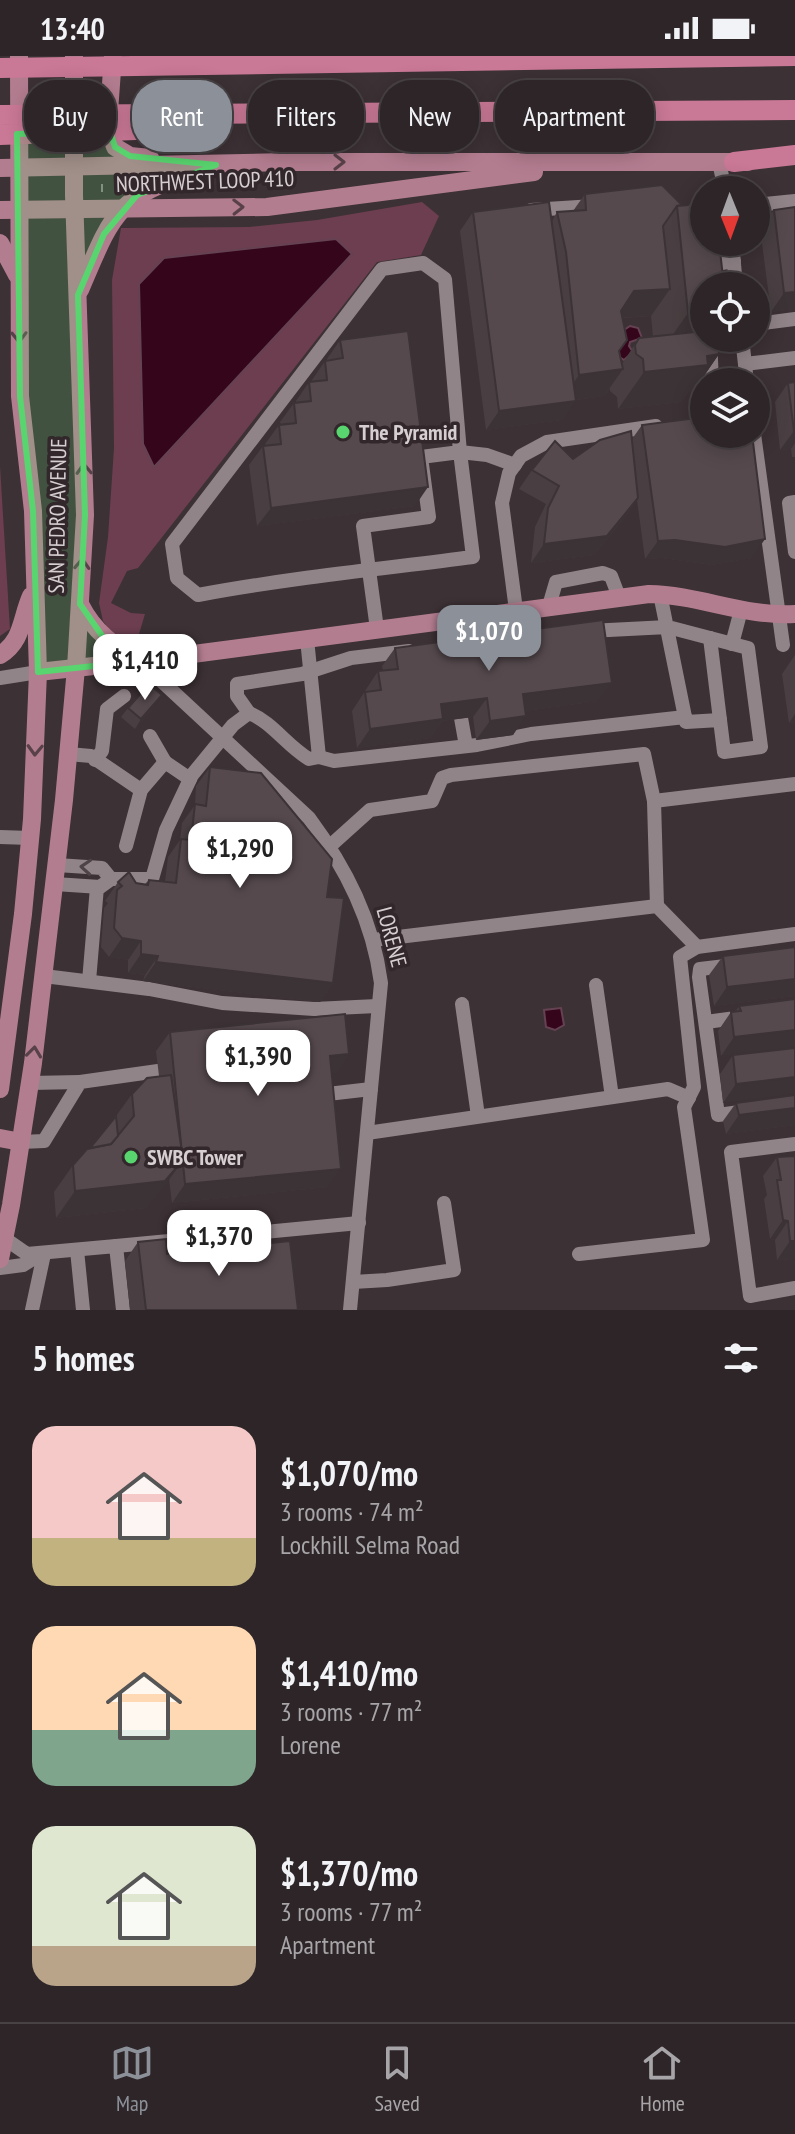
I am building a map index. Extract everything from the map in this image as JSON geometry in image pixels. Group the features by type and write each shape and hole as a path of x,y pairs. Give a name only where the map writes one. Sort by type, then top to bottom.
{"highway":[{"path":"0,68 795,56"},
{"path":"232,120 417,114 795,110"},
{"path":"0,115 132,121"},
{"path":"0,135 132,124"},
{"path":"726,162 795,158"}],"main road":[{"name":"SAN PEDRO AVENUE","path":"0,1089 8,973 30,838 38,672 33,511 20,396 18,278 8,169 19,56"},
{"name":"SAN PEDRO AVENUE","path":"0,1259 7,1183 21,1142 44,976 68,754 80,604 85,515 74,168 74,56"},
{"path":"113,56 108,126 115,147 130,156 216,165"},
{"name":"NORTHWEST LOOP 410","path":"0,210 267,207 524,172 649,161"},
{"name":"NORTHWEST LOOP 410","path":"8,169 288,162 726,162"},
{"path":"78,295 115,215 137,195 158,184 216,165"},
{"path":"0,243 18,278"},
{"path":"0,655 12,647 18,637 35,586"},
{"path":"38,672 619,597 686,596 741,610 786,614"},
{"path":"80,604 92,626 103,637 140,661"},
{"path":"0,1138 21,1142"}],"street":[{"path":"726,162 726,176"},
{"path":"770,204 795,201"},
{"path":"517,224 521,215 529,210 606,205"},
{"path":"733,256 735,272"},
{"path":"701,265 734,261"},
{"path":"423,263 445,279 460,452 473,557 198,595 177,578 172,544 382,269 423,263"},
{"path":"770,322 795,319"},
{"path":"744,352 745,368"},
{"path":"745,364 795,358"},
{"path":"516,610 502,503 509,473 521,456 547,442 677,423"},
{"path":"756,448 786,614 783,645"},
{"path":"377,629 363,526 429,517 421,457 460,452 487,455 515,465"},
{"path":"795,502 789,503 795,552"},
{"path":"549,606 556,582 603,573 611,576 619,597"},
{"path":"660,594 686,722 720,720"},
{"path":"732,644 741,610"},
{"path":"448,620 446,649 351,658 311,671 237,684 237,696 249,713 259,717 297,751 309,759 319,757 334,761 685,717"},
{"path":"569,633 668,627 710,638 732,644 748,648 761,747 724,752 710,638"},
{"path":"307,639 319,757"},
{"name":"LORENE","path":"140,661 286,794 330,846 359,899 373,940 381,983 350,1310"},
{"path":"0,678 38,672"},
{"path":"95,760 102,751 107,709 124,696"},
{"path":"55,884 97,887 111,879 152,879 166,830 190,779 221,738 242,716 249,713"},
{"path":"461,718 466,746"},
{"path":"150,736 165,762 190,779"},
{"path":"68,754 91,756 141,790"},
{"path":"330,846 370,810 432,801 442,778 451,775 644,754 654,801 657,906 697,947"},
{"path":"126,846 141,790 165,762"},
{"path":"654,801 795,784"},
{"path":"0,837 30,838"},
{"path":"57,865 102,868 111,879"},
{"path":"89,981 97,887"},
{"path":"373,940 657,906"},
{"path":"579,1254 703,1240 684,1107 694,1087 680,957 697,947 795,934"},
{"path":"747,963 700,969 706,1022 718,1066 718,1115 764,1108"},
{"path":"44,976 149,989 222,1003 314,1009 377,1006"},
{"path":"596,985 612,1097"},
{"path":"462,1004 478,1116"},
{"path":"706,1022 765,1014"},
{"path":"30,1083 80,1082 158,1071"},
{"path":"21,1142 44,1141 80,1082"},
{"path":"319,1095 371,1089"},
{"path":"367,1133 668,1089 689,1098"},
{"path":"795,1144 731,1152 750,1296 795,1288"},
{"path":"353,1282 454,1270 444,1203"},
{"path":"4,1238 27,1254 42,1254 359,1223"},
{"path":"116,1246 123,1310"},
{"path":"77,1250 83,1310"},
{"path":"0,1268 23,1265 42,1254"},
{"path":"32,1310 42,1254"}],"path":[{"path":"102,183 102,192"}],"highlighted area":[{"path":"110,131 115,147 130,156 216,165 137,195 104,234 78,295 85,515 80,604 103,637 140,661 38,672 33,511 20,396 17,134"}],"shaded area":[{"path":"422,202 439,216 421,255 377,262 138,568 127,571 111,603 131,613 145,614 139,634 125,638 111,632 103,621 99,603 108,537 114,448 112,280 121,228 249,227 317,220"},
{"path":"336,239 352,254 154,467 143,444 139,284 164,258"},
{"path":"630,326 638,328 642,338 630,342 633,352 624,360 618,356 621,332"},
{"path":"0,466 10,629 0,636"},
{"path":"561,1008 564,1025 555,1030 546,1027 544,1010"}],"building":[{"path":"662,185 682,205 677,206 663,226 670,289 634,291 621,311 627,340 619,351 623,369 579,375 566,252 557,212 586,210 585,194"},
{"path":"549,202 576,401 499,411 473,212"},
{"path":"690,203 690,256 721,256 722,272 690,272 688,313 677,206"},
{"path":"795,207 795,292 784,293 774,210"},
{"name":"The Pyramid","path":"408,331 428,487 271,508 263,446 281,444 279,425 296,423 294,403 311,401 309,382 327,380 325,361 343,358 340,340"},
{"path":"690,333 690,352 719,354 707,356 708,365 644,372 643,359 636,354 635,345 639,338"},
{"path":"795,382 795,431 794,431 788,383"},
{"path":"690,419 690,448 754,448 765,539 725,547 675,540 658,541 642,425"},
{"path":"631,431 638,498 607,536 544,544 548,508 559,486 532,470 555,441 573,459 600,440"},
{"path":"603,620 612,683 523,694 526,716 490,721 487,698 441,704 443,719 370,729 365,692 381,690 378,671 398,669 395,648"},
{"path":"149,684 162,695 141,719 128,708"},
{"path":"210,767 261,773 332,859 327,897 344,898 333,983 156,962 158,956 141,954 141,941 122,938 114,928 117,890 122,886 118,882 129,872 136,883 148,885 149,880 176,883 181,839 191,840 195,804 206,806"},
{"path":"795,947 795,979 727,987 723,956"},
{"path":"795,999 795,1030 734,1037 731,1012 741,1011 739,1006"},
{"path":"345,1014 349,1054 330,1056 341,1169 185,1184 170,1032"},
{"path":"795,1048 795,1077 736,1084 733,1055"},
{"path":"171,1075 183,1160 165,1181 75,1191 73,1165 87,1149 111,1144 134,1116 132,1094 147,1078"},
{"path":"795,1095 795,1108 739,1115 736,1103"},
{"path":"116,1116 118,1136 111,1144 90,1148"},
{"path":"795,1156 795,1241 790,1241 788,1221 783,1220 777,1157"},
{"path":"166,1239 167,1254 290,1241 298,1310 146,1310 138,1242"}],"place":[{"name":"The Pyramid","path":"343,432"},
{"name":"SWBC Tower","path":"131,1157"}]}
